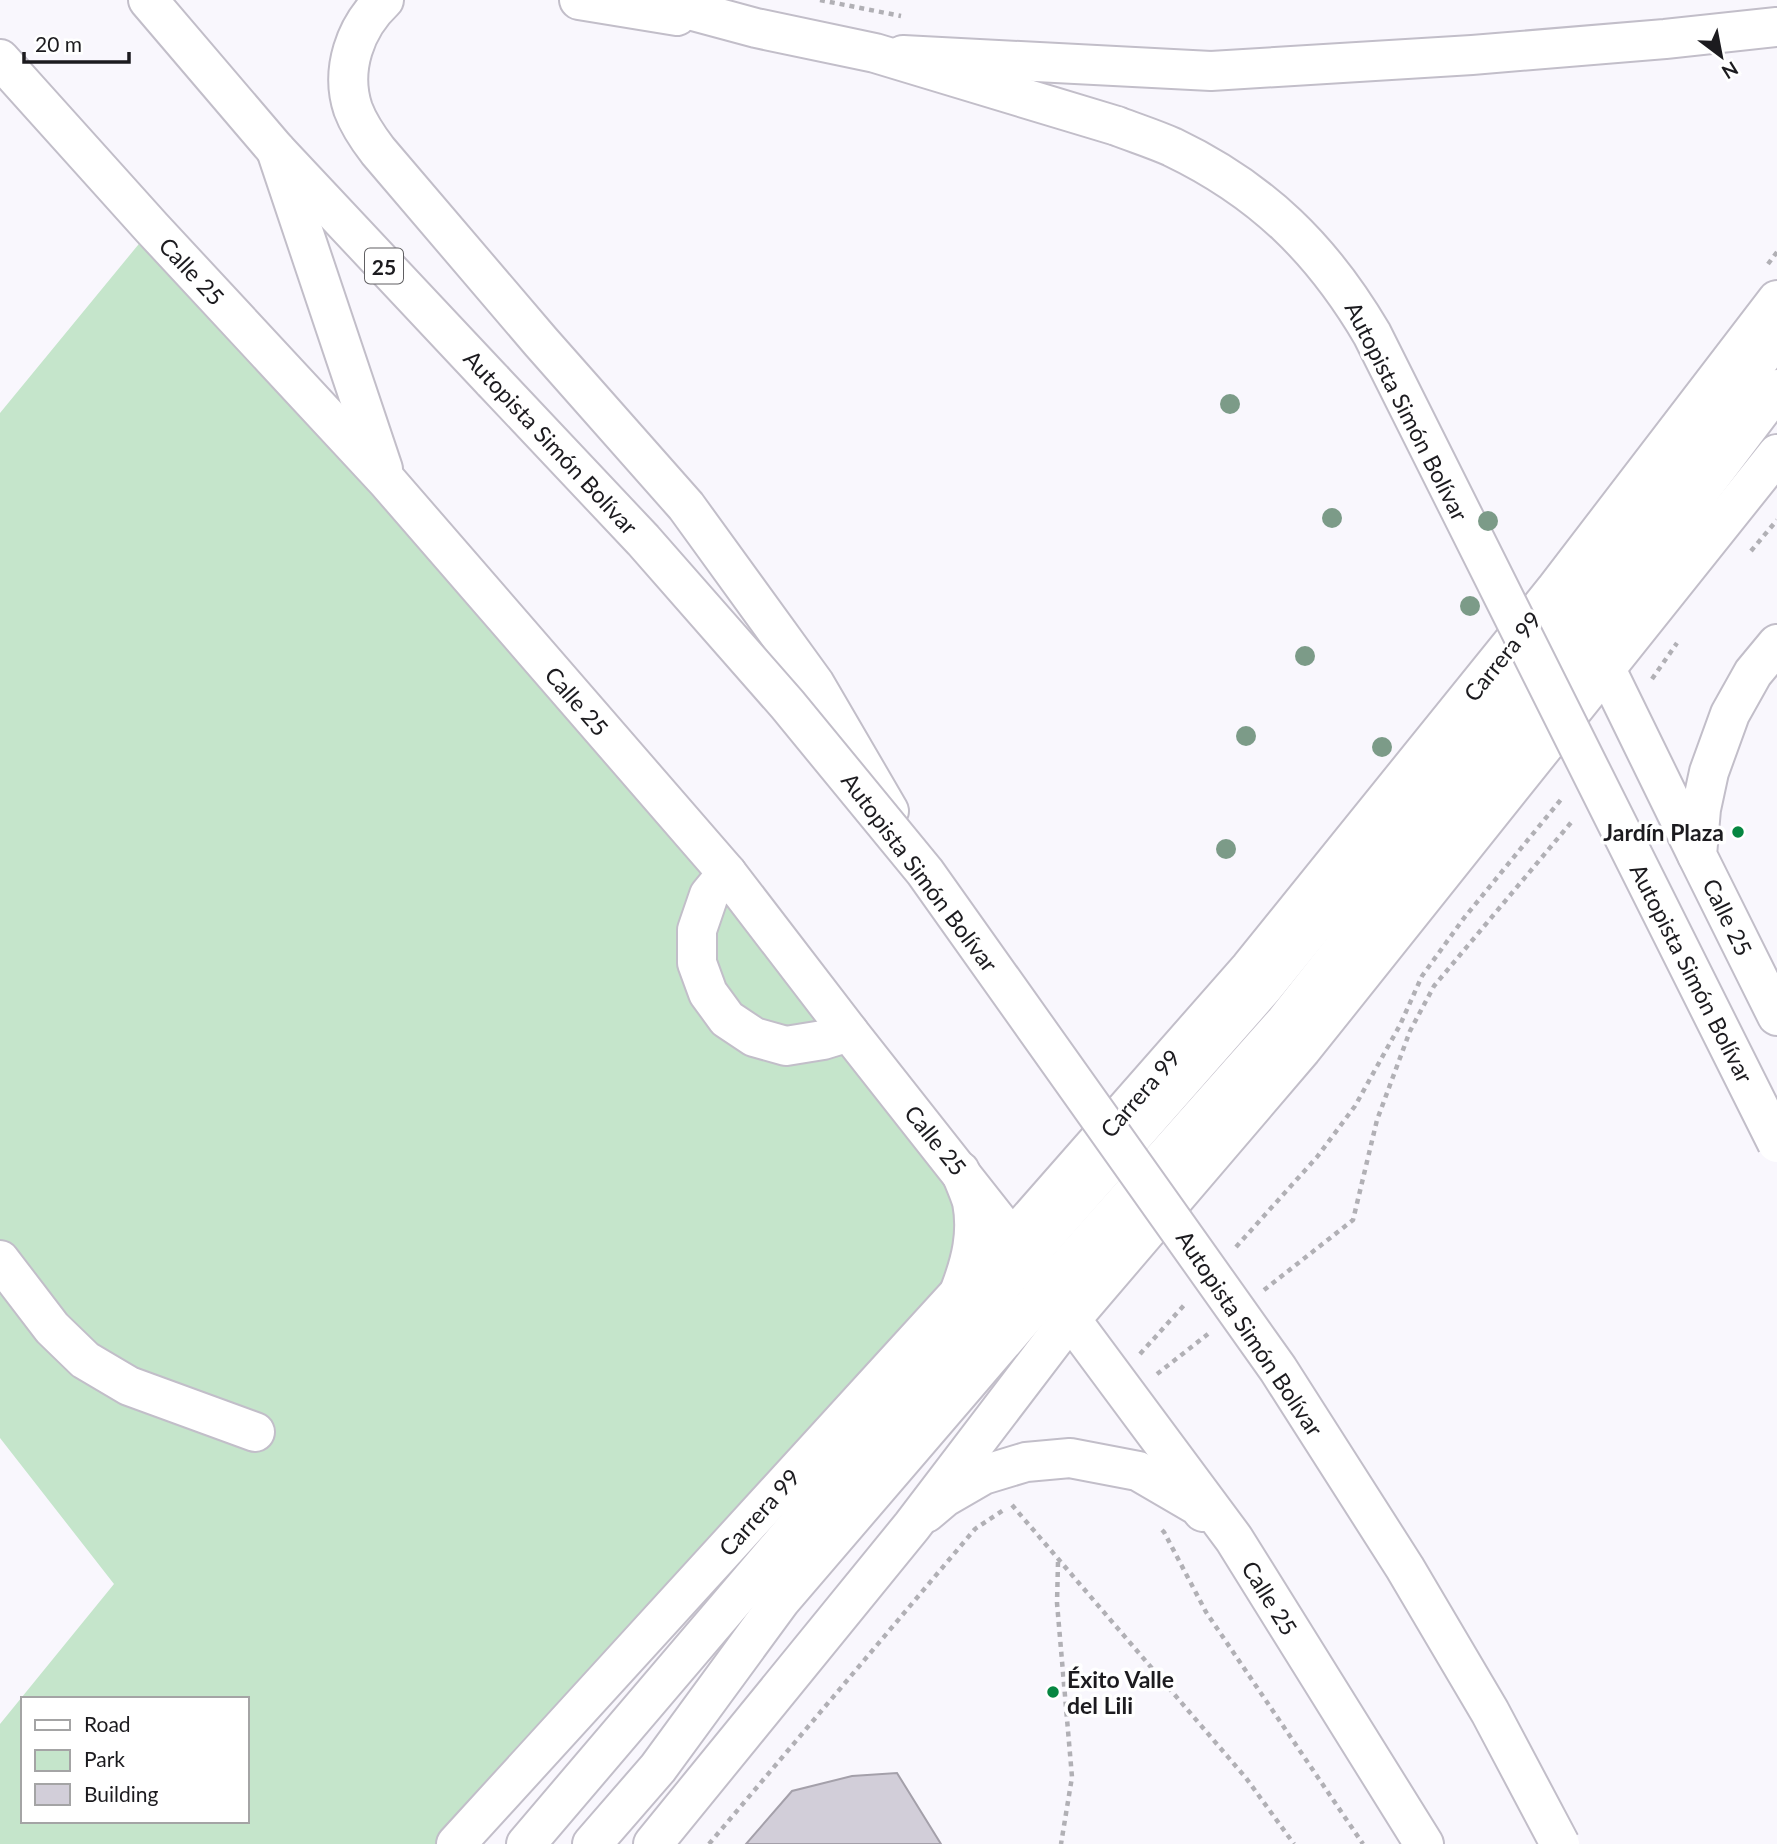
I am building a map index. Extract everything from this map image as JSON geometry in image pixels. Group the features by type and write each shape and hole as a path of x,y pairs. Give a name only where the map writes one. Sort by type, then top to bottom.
{"main road":[{"name":"Autopista Simón Bolívar","path":"148,0 276,150 643,540 787,704 925,872 1278,1369 1405,1568 1490,1712 1560,1844"},
{"path":"384,0 363,24 350,61 348,86 357,119 378,151 541,342 687,506 815,684 925,872"},
{"path":"579,0 756,29"},
{"name":"Autopista Simón Bolívar","path":"652,0 756,29 875,53 1117,126 1200,161 1255,197 1306,243 1354,303 1372,334 1777,1143"},
{"path":"875,53 1236,70 1485,54 1777,27"},
{"name":"Calle 25","path":"0,59 152,228 387,481 727,873 960,1171 1234,1539 1424,1844"},
{"name":"Calle 25","path":"276,150 387,481"},
{"name":"Carrera 99","path":"456,1844 960,1292 1019,1249 1555,590 1777,300"},
{"path":"526,1844 1019,1249 1272,978 1568,612 1777,336"},
{"path":"592,1844 658,1768 781,1600 1048,1289 1285,1022 1587,640 1777,389"},
{"path":"653,1844 912,1525 1071,1320 1302,1049 1777,454"},
{"name":"Calle 25","path":"1777,644 1753,673 1730,714 1709,772 1701,809 1697,855 1777,1016"},
{"path":"1606,669 1697,855"},
{"path":"727,873 709,895 697,930 697,963 708,993 727,1019 754,1037 786,1046 823,1040 849,1032"},
{"path":"960,1171 971,1201 974,1234 970,1264 960,1292"},
{"path":"0,1260 52,1328 85,1360 129,1386 255,1432"},
{"path":"912,1525 945,1497 983,1475 1026,1462 1070,1458 1138,1471 1198,1506 1234,1539"}],"path":[{"path":"820,0 904,17"},
{"path":"1751,551 1777,520"},
{"path":"1627,714 1682,636"},
{"path":"1235,1248 1317,1157 1356,1106 1400,1025 1422,976 1464,918 1571,787"},
{"path":"1257,1296 1353,1220 1377,1119 1410,1031 1434,986 1577,816"},
{"path":"1123,1388 1190,1299"},
{"path":"1123,1388 1214,1329"},
{"path":"709,1844 975,1528 1011,1504 1024,1501"},
{"path":"1011,1504 1246,1778 1294,1844"},
{"path":"1154,1525 1164,1532 1206,1612 1363,1844"},
{"path":"1058,1561 1057,1603 1072,1777 1061,1844"}],"green space":[{"path":"152,228 998,1220 456,1844 0,1844 0,1724 21,1698 21,1823 248,1823 248,1697 22,1697 114,1584 0,1438 0,413"}],"building":[{"path":"897,1773 941,1844 746,1844 792,1791 852,1776"}],"place":[{"name":"Jardín Plaza","path":"1738,832"},
{"name":"Éxito Valle del Lili","path":"1053,1692"}]}
